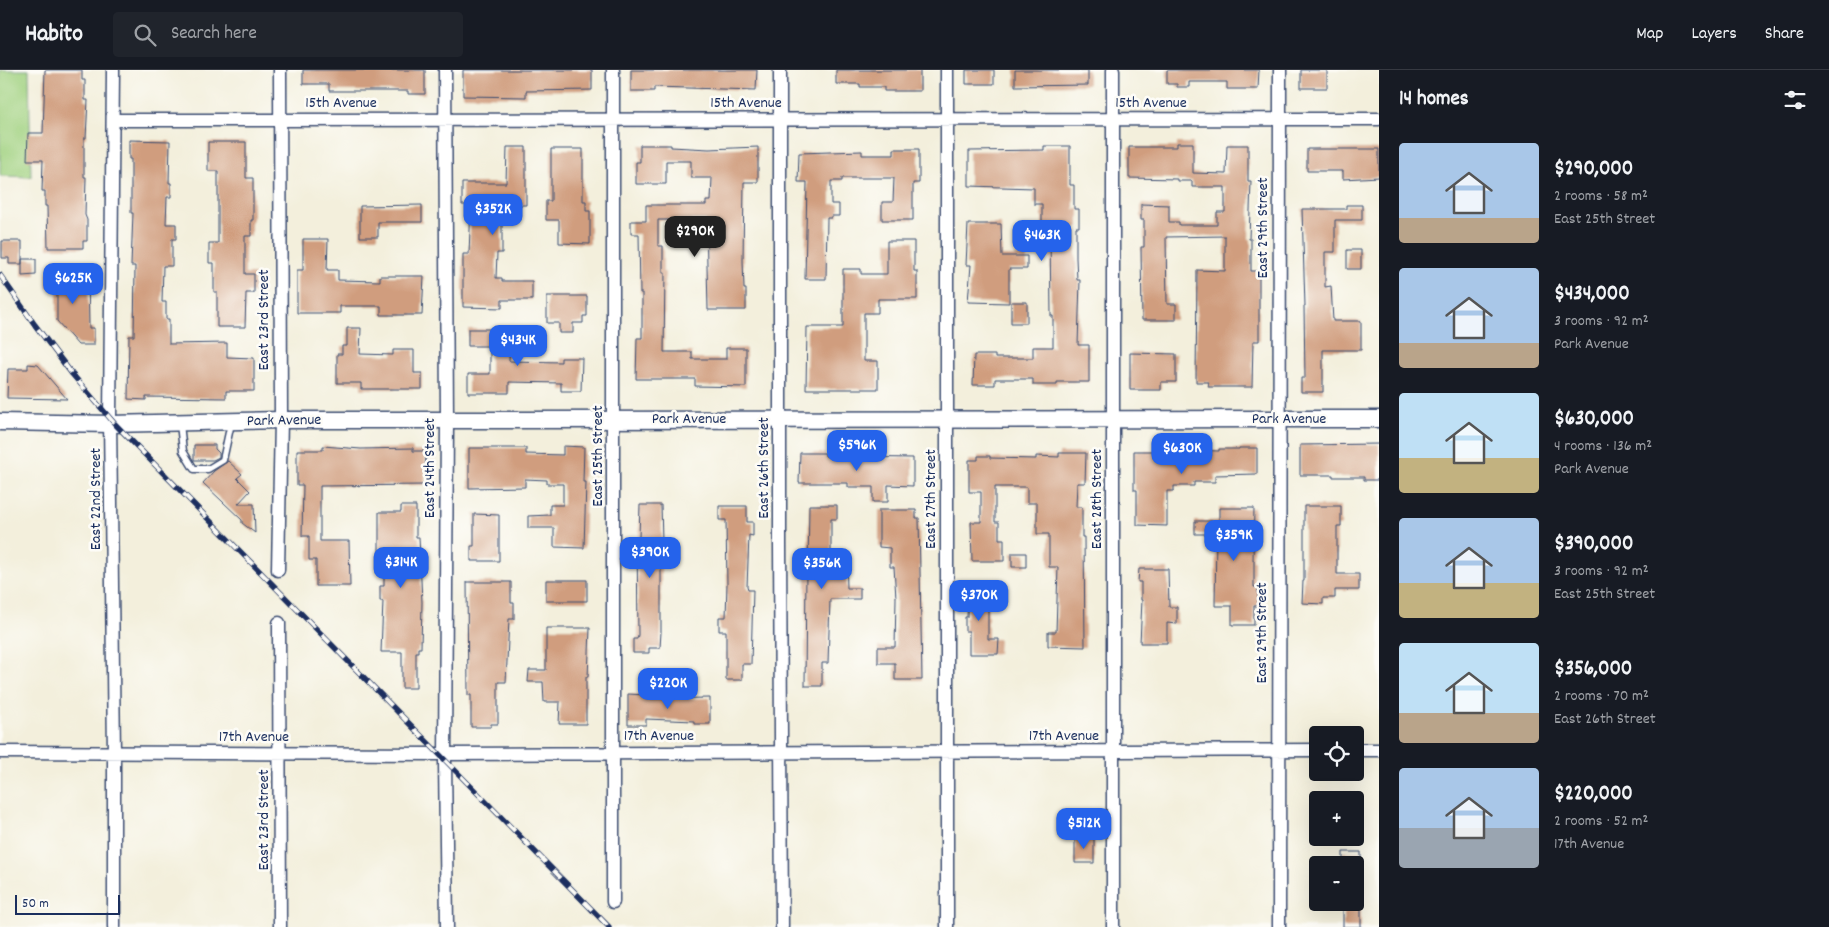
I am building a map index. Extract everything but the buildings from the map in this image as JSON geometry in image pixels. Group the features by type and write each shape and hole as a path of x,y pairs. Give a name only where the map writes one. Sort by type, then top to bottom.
{"street":[{"name":"East 22nd Street","path":"113,70 111,424 114,927"},
{"name":"East 23rd Street","path":"278,570 281,420 280,70"},
{"name":"East 24th Street","path":"446,70 447,420 445,754 447,927"},
{"name":"East 25th Street","path":"612,70 614,420 613,902"},
{"name":"East 26th Street","path":"780,70 782,927"},
{"name":"East 27th Street","path":"946,70 947,927"},
{"name":"East 28th Street","path":"1113,70 1113,927"},
{"name":"East 29th Street","path":"1279,927 1280,70"},
{"name":"15th Avenue","path":"113,120 1379,119"},
{"name":"Park Avenue","path":"0,422 111,424 281,420 1379,419"},
{"name":"East 23rd Street","path":"279,623 280,927"},
{"name":"17th Avenue","path":"0,752 445,754 1309,750"},
{"path":"1364,750 1379,750"}],"lane":[{"path":"180,422 183,451 194,469 208,469 223,460 231,421"}],"green space":[{"path":"0,70 29,70 31,177 0,176"}],"railway":[{"path":"0,275 72,374 115,424 609,927"}]}
